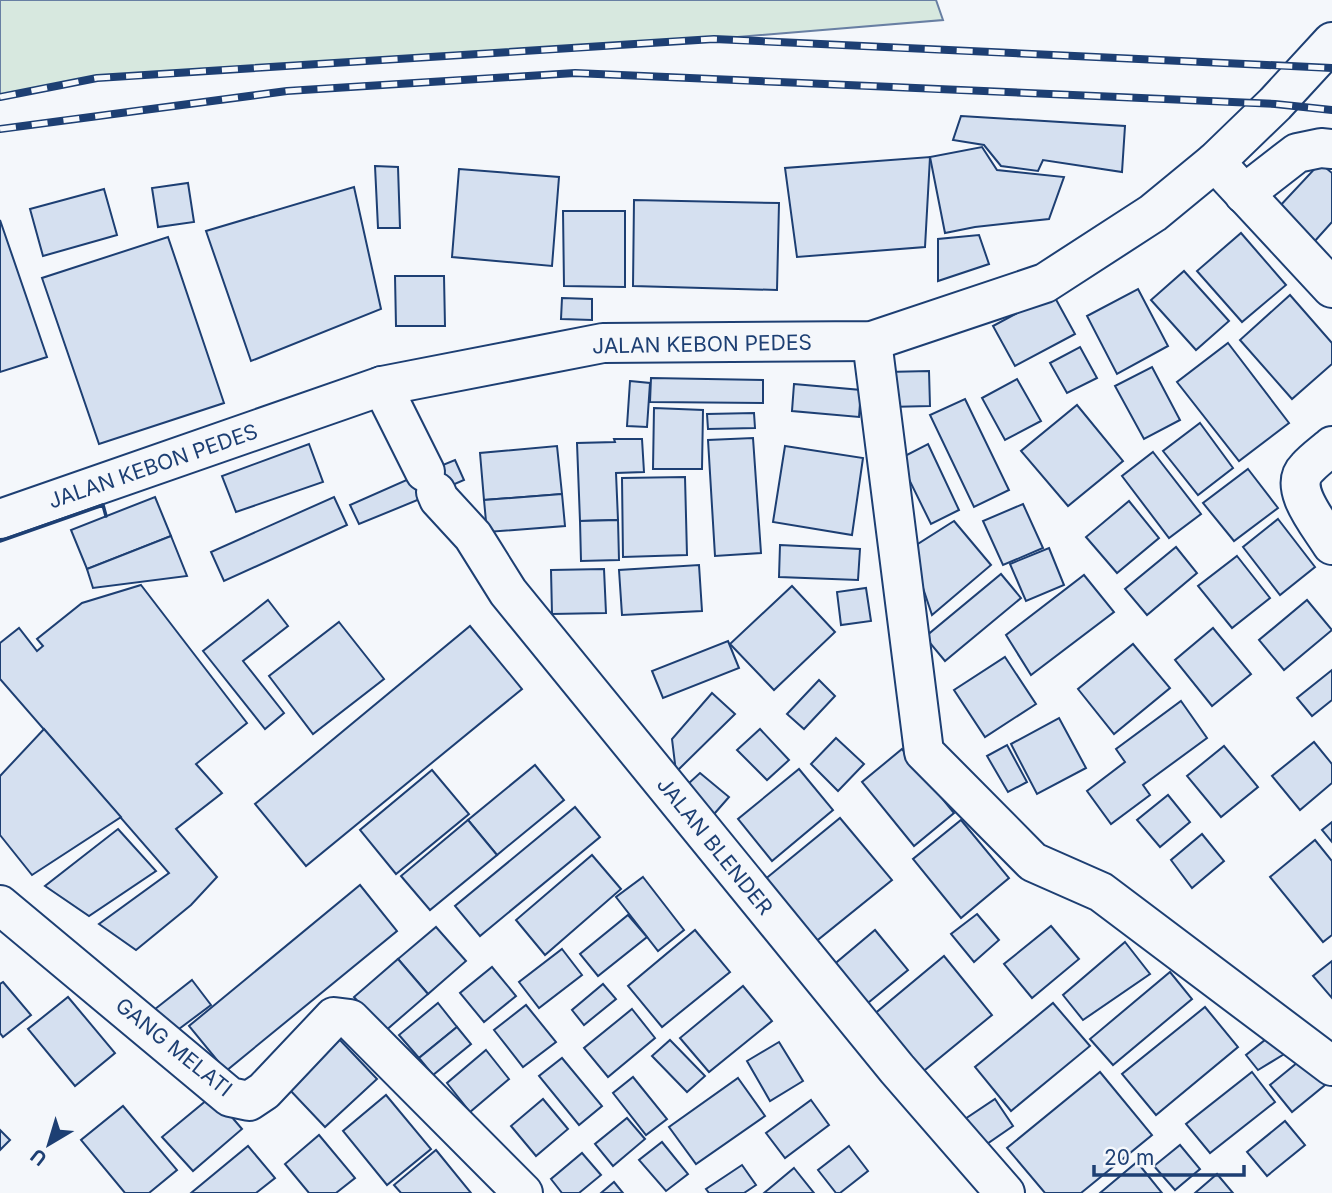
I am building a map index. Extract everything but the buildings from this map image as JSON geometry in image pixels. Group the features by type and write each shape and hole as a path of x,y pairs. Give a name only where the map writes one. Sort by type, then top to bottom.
{"street":[{"name":"JALAN KEBON PEDES","path":"0,519 382,386 603,343 872,341 1045,282 1153,213 1215,162 1275,104 1332,42"},
{"path":"1244,194 1297,153 1321,148 1332,149"},
{"path":"1215,162 1332,288"},
{"path":"872,341 924,752 1033,862 1101,892 1332,1066"},
{"name":"JALAN BLENDER","path":"382,386 439,499 473,536 508,592 897,1069 1005,1193"},
{"path":"1332,446 1305,469 1299,480 1300,493 1332,545"},
{"name":"GANG MELATI","path":"0,905 230,1097 249,1101 264,1091 334,1017 350,1019 523,1193"}],"shaded area":[{"path":"0,0 936,0 943,20 714,39 97,78 0,97"}],"railway":[{"path":"0,97 97,78 714,39 1332,68"},
{"path":"0,129 287,91 575,73 1275,104 1332,110"}],"wall":[{"path":"0,541 103,505 106,516"}]}
